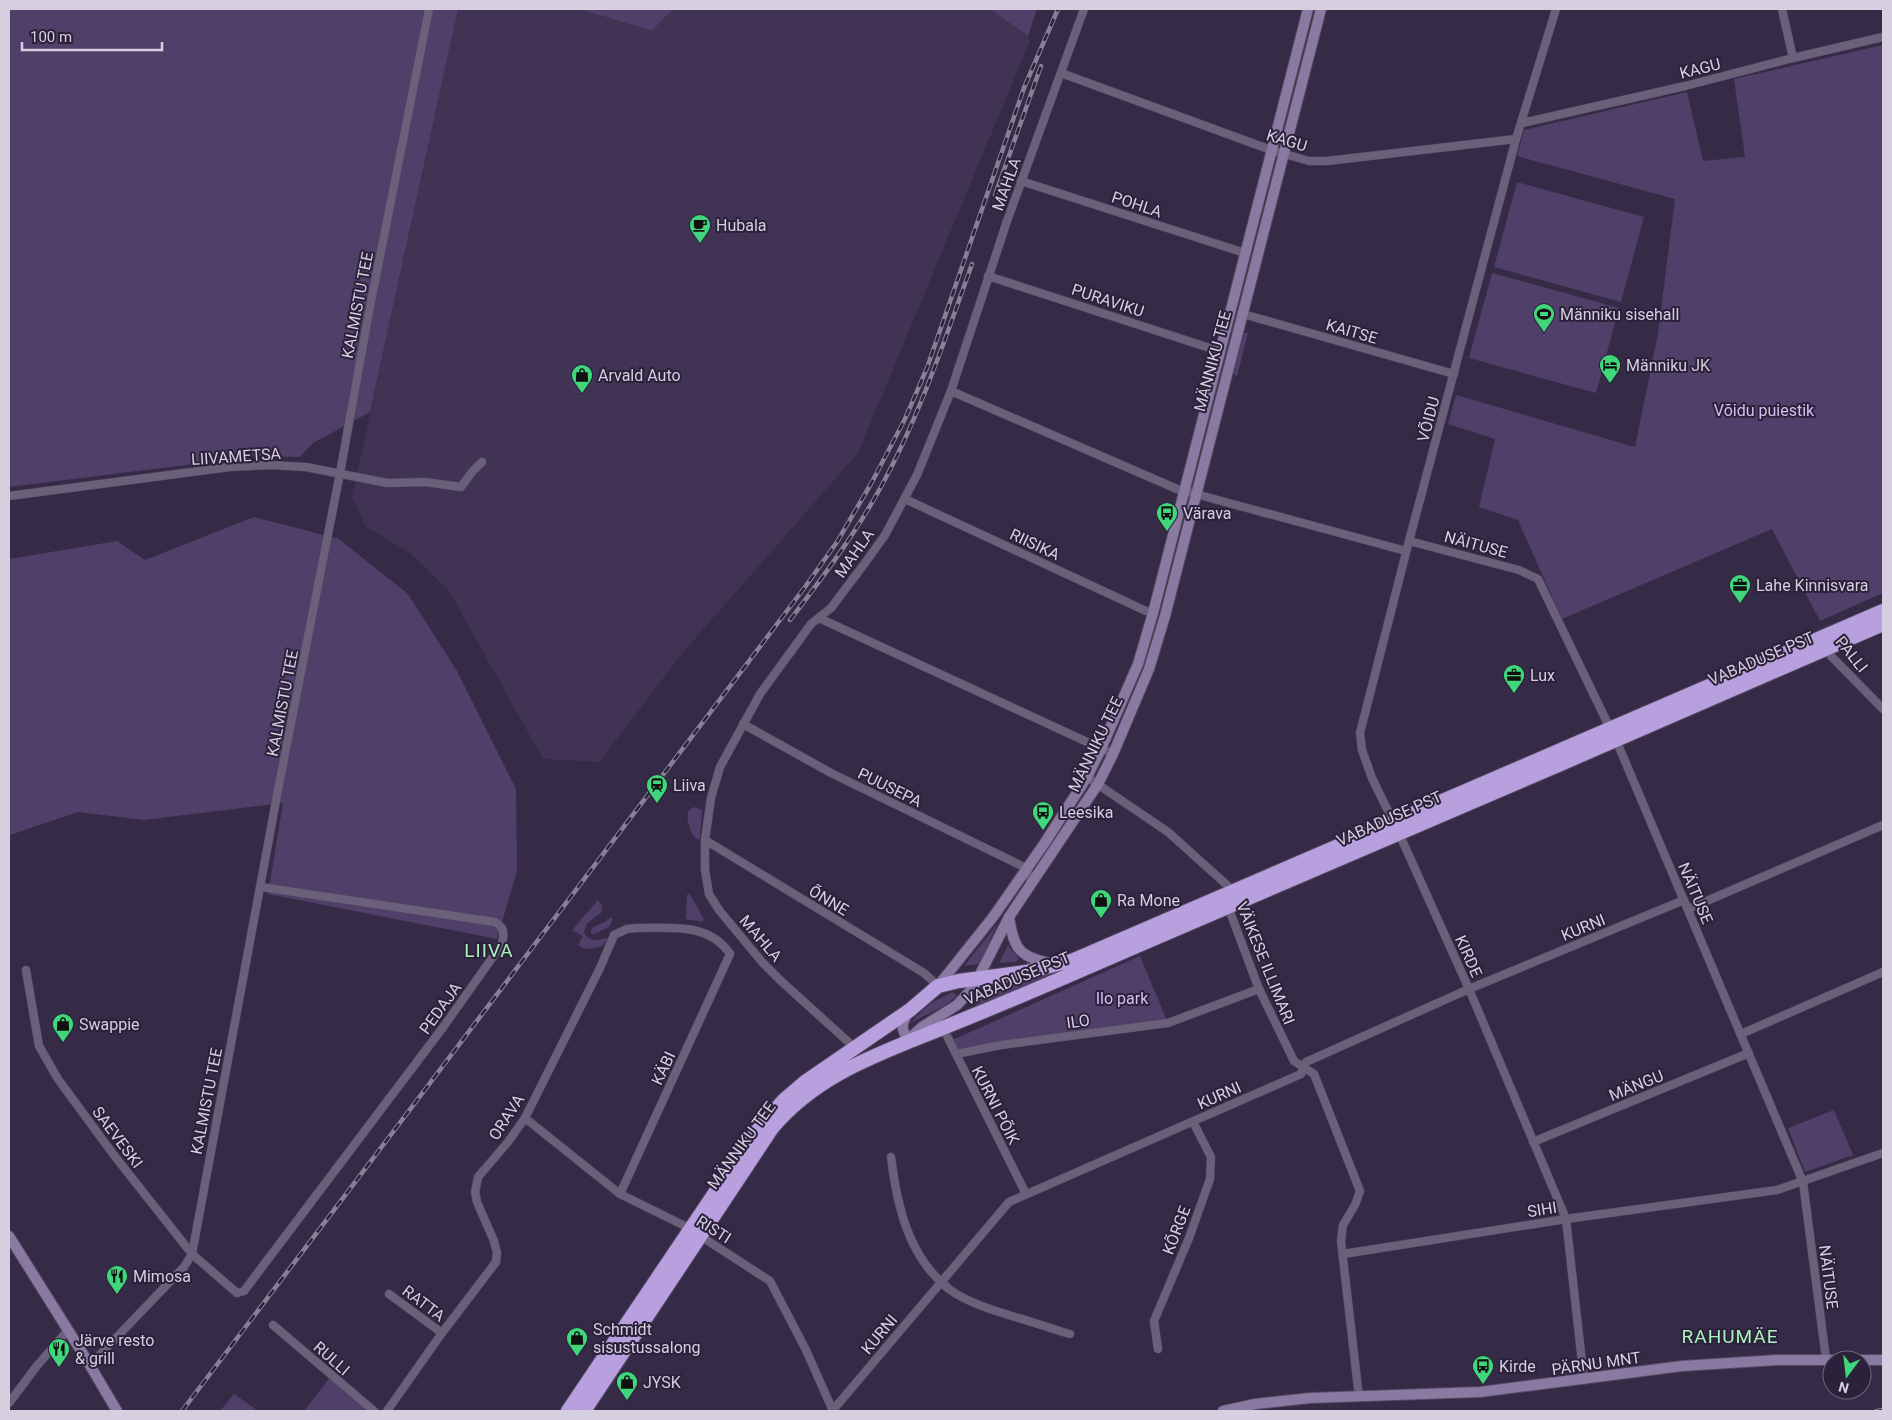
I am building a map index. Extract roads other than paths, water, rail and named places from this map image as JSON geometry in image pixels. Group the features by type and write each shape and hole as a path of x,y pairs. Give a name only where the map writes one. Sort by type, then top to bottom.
{"highway":[{"name":"VABADUSE PST","path":"938,986 1026,972 1057,965 1227,898 1396,828 1824,643 1883,611"},
{"name":"VABADUSE PST","path":"1824,643 1883,624"},
{"name":"VABADUSE PST","path":"908,1040 943,1028 1227,898"},
{"name":"MÄNNIKU TEE","path":"584,1411 756,1132 784,1100 805,1082 910,1010 938,986"},
{"name":"MÄNNIKU TEE","path":"568,1411 694,1232 789,1109 809,1091 832,1076 908,1040"}],"street":[{"name":"KALMISTU TEE","path":"90,1365 184,1267 192,1254 278,790 429,9"},
{"name":"MAHLA","path":"855,1048 781,981 719,910 709,894 705,870 705,840 711,798 718,774 756,700 810,624 831,608 860,570 884,535 917,475 951,391 988,276 1084,9"},
{"path":"1308,9 1321,10"},
{"name":"MÄNNIKU TEE","path":"938,986 977,938 1027,869 1088,777 1138,664 1153,613 1308,9"},
{"name":"VÕIDU","path":"1396,828 1372,778 1362,750 1360,733 1406,551 1516,139 1556,9"},
{"path":"1782,9 1793,58"},
{"name":"MÄNNIKU TEE","path":"908,1040 922,1027 957,1006 973,988 1009,917 1098,784 1113,754 1149,669 1158,643 1321,10"},
{"name":"KAGU","path":"1522,122 1685,86 1883,37"},
{"name":"KAGU","path":"1061,72 1271,150 1309,161 1327,161 1516,139"},
{"name":"POHLA","path":"1022,181 1245,254"},
{"name":"PURAVIKU","path":"988,276 1220,351"},
{"name":"KAITSE","path":"1243,314 1454,374"},
{"path":"951,391 1183,491 1406,551"},
{"name":"LIIVAMETSA","path":"9,496 246,466 270,465 340,473 386,483 425,482 461,487 482,462"},
{"name":"RIISIKA","path":"905,499 1153,613"},
{"name":"NÄITUSE","path":"1409,541 1519,570 1538,579 1613,734 1803,1182 1825,1350"},
{"path":"819,618 1113,754"},
{"name":"PALLI","path":"1824,643 1831,656 1883,709"},
{"name":"PUUSEPA","path":"743,724 831,773 1027,869"},
{"path":"1088,777 1168,832 1228,886 1227,898"},
{"path":"1688,909 1883,826"},
{"name":"KIRDE","path":"1396,828 1469,989 1566,1219 1584,1380"},
{"name":"ÕNNE","path":"705,840 924,973 938,986"},
{"path":"1027,869 1032,883"},
{"name":"PEDAJA","path":"237,1293 244,1291 249,1285 447,1023 502,944 504,932 502,926 495,922 261,887"},
{"name":"VÄIKESE ILLIMARI","path":"1227,898 1259,989 1294,1061 1314,1074 1360,1191 1355,1205 1343,1224 1340,1241 1343,1254"},
{"name":"KURNI","path":"833,1411 1009,1202 1301,1074 1306,1062 1469,989 1684,900"},
{"path":"1009,917 1012,936 1020,950 1033,959 1057,965"},
{"name":"ORAVA","path":"387,1411 496,1262 497,1253 494,1241 477,1202 475,1192 478,1177 508,1142 525,1118 600,968 614,935 627,929 636,928 691,929 706,932 719,940 730,954"},
{"name":"KÄBI","path":"620,1194 730,954"},
{"name":"SAEVESKI","path":"26,970 39,1046 58,1079 113,1154 192,1254 237,1293"},
{"path":"1741,1034 1883,972"},
{"name":"ILO","path":"956,1054 1001,1045 1168,1022 1259,989"},
{"path":"908,1040 902,1030 902,1022 910,1010"},
{"name":"KURNI PÕIK","path":"943,1028 1026,1194"},
{"name":"MÄNGU","path":"1533,1142 1749,1054"},
{"name":"RISTI","path":"525,1118 620,1194 694,1232 770,1281 806,1350 833,1411"},
{"name":"KÕRGE","path":"1158,1349 1154,1320 1210,1179 1211,1157 1193,1122"},
{"name":"SIHI","path":"1343,1254 1566,1219 1777,1190 1883,1153"},
{"path":"890,1157 895,1190 908,1234 928,1267 949,1289 998,1312 1070,1334"},
{"path":"9,1236 117,1411"},
{"path":"1343,1254 1359,1398"},
{"name":"RATTA","path":"389,1294 442,1334"},
{"name":"RULLI","path":"273,1325 374,1411"},
{"path":"9,1404 36,1367 68,1330"},
{"name":"PÄRNU MNT","path":"1223,1411 1255,1404 1301,1399 1480,1392 1682,1366 1822,1359"}],"railway":[{"path":"182,1411 805,587 837,542 872,482 905,419 927,368 1024,88 1058,9"},
{"path":"995,195 1041,66"},
{"path":"790,620 850,537 872,503 896,458 931,376 972,264"},
{"path":"1877,1411 1883,1410"}],"place":[{"name":"Hubala","path":"700,244"},
{"name":"Männiku sisehall","path":"1544,333"},
{"name":"Männiku JK","path":"1610,384"},
{"name":"Arvald Auto","path":"582,394"},
{"name":"Värava","path":"1167,532"},
{"name":"Lahe Kinnisvara","path":"1740,604"},
{"name":"Lux","path":"1514,694"},
{"name":"Liiva","path":"657,804"},
{"name":"Leesika","path":"1043,831"},
{"name":"Ra Mone","path":"1101,919"},
{"name":"Swappie","path":"63,1043"},
{"name":"Mimosa","path":"117,1295"},
{"name":"Schmidt sisustussalong","path":"577,1357"},
{"name":"Järve resto & grill","path":"59,1368"},
{"name":"Kirde","path":"1483,1385"},
{"name":"JYSK","path":"627,1401"}],"district":[{"name":"LIIVA","path":"489,950"},
{"name":"RAHUMÄE","path":"1730,1336"}],"park label":[{"name":"Võidu puiestik","path":"1764,410"},
{"name":"Ilo park","path":"1122,998"}]}
